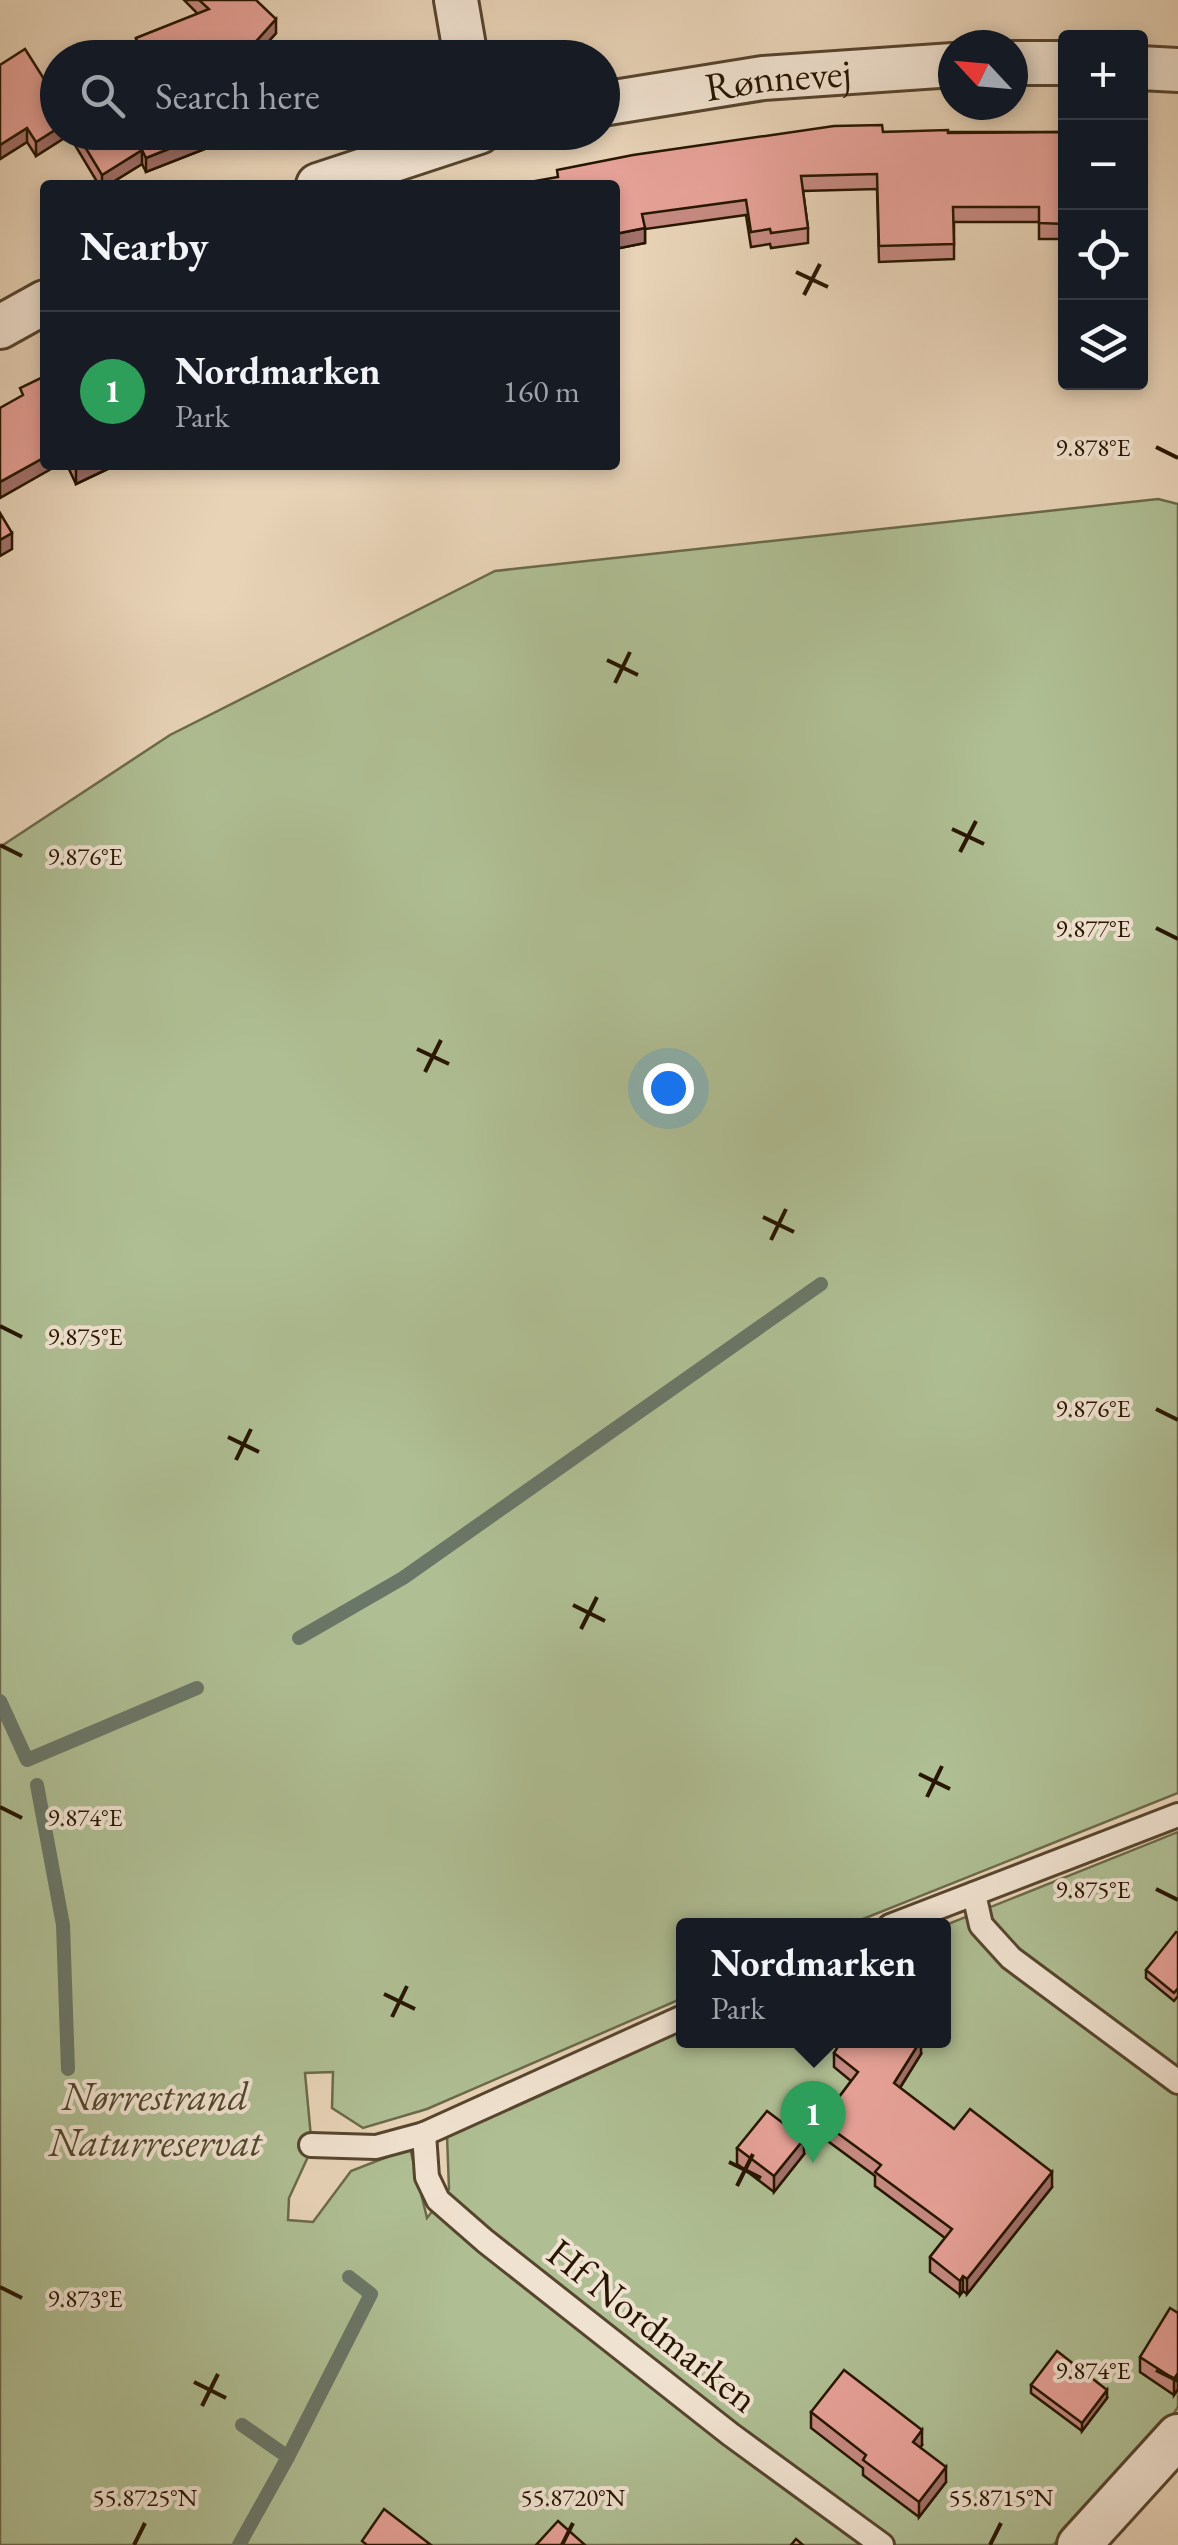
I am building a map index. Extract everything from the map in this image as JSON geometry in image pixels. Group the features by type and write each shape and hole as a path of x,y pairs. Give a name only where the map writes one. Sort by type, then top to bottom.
{"street":[{"path":"456,0 463,40"},
{"path":"1028,64 1058,63"},
{"name":"Rønnevej","path":"620,101 763,78 938,66"},
{"path":"1148,68 1178,70"},
{"path":"333,180 424,150"},
{"path":"0,327 40,305"},
{"path":"1079,2545 1178,2436"}],"lane":[{"path":"911,1918 1178,1815"},
{"path":"974,1894 981,1925 1011,1958 1178,2082"},
{"path":"311,2145 376,2146 424,2134 676,2020"},
{"name":"Hf Nordmarken","path":"424,2134 427,2177 438,2200 484,2241 730,2434 882,2545"}],"green space":[{"name":"Nørrestrand Naturreservat","path":"1158,499 1178,504 1178,1793 866,1918 676,1918 676,2001 427,2109 363,2128 332,2108 333,2072 305,2073 312,2148 289,2198 288,2220 313,2222 351,2171 410,2148 427,2218 449,2189 447,2136 676,2031 676,2048 951,2048 951,1923 1178,1832 1178,2407 1053,2545 0,2545 0,847 170,735 495,571"}],"building":[{"path":"199,0 256,0 276,19 257,40 137,40 136,38 209,9"},
{"path":"25,49 40,73 40,139 36,142 27,128 0,145 0,65"},
{"path":"882,125 883,132 1058,132 1058,224 1039,223 1039,207 953,207 954,244 879,246 877,174 801,176 808,228 751,232 746,200 642,214 645,228 620,233 620,180 541,180 558,177 557,170 834,126"},
{"path":"87,150 142,150 102,175"},
{"path":"142,150 166,150 146,158"},
{"path":"40,378 40,460 0,482 0,408 23,395 20,388"},
{"path":"0,513 12,533 0,540"},
{"path":"1176,1932 1178,1988 1174,1993 1146,1970"},
{"path":"837,2048 916,2048 894,2083 954,2129 970,2109 1052,2172 967,2279 963,2276 960,2281 930,2257 952,2229 875,2172 881,2165 821,2121 858,2072 834,2053"},
{"path":"767,2111 804,2139 774,2176 737,2148"},
{"path":"1170,2308 1178,2313 1178,2373 1174,2379 1140,2357"},
{"path":"1057,2351 1107,2390 1082,2423 1031,2385"},
{"path":"844,2370 922,2430 913,2442 946,2467 919,2502 863,2460 866,2455 811,2412"},
{"path":"384,2509 431,2545 367,2545 362,2541"},
{"path":"558,2521 585,2545 536,2545"}],"waterway":[{"path":"299,1638 403,1578 821,1284"},
{"path":"0,1701 27,1760 197,1688"},
{"path":"37,1785 63,1925 68,2069"},
{"path":"242,2425 288,2457 371,2294 349,2277"},
{"path":"239,2545 288,2457"}],"place":[{"name":"Nordmarken","path":"813,2163"}]}
